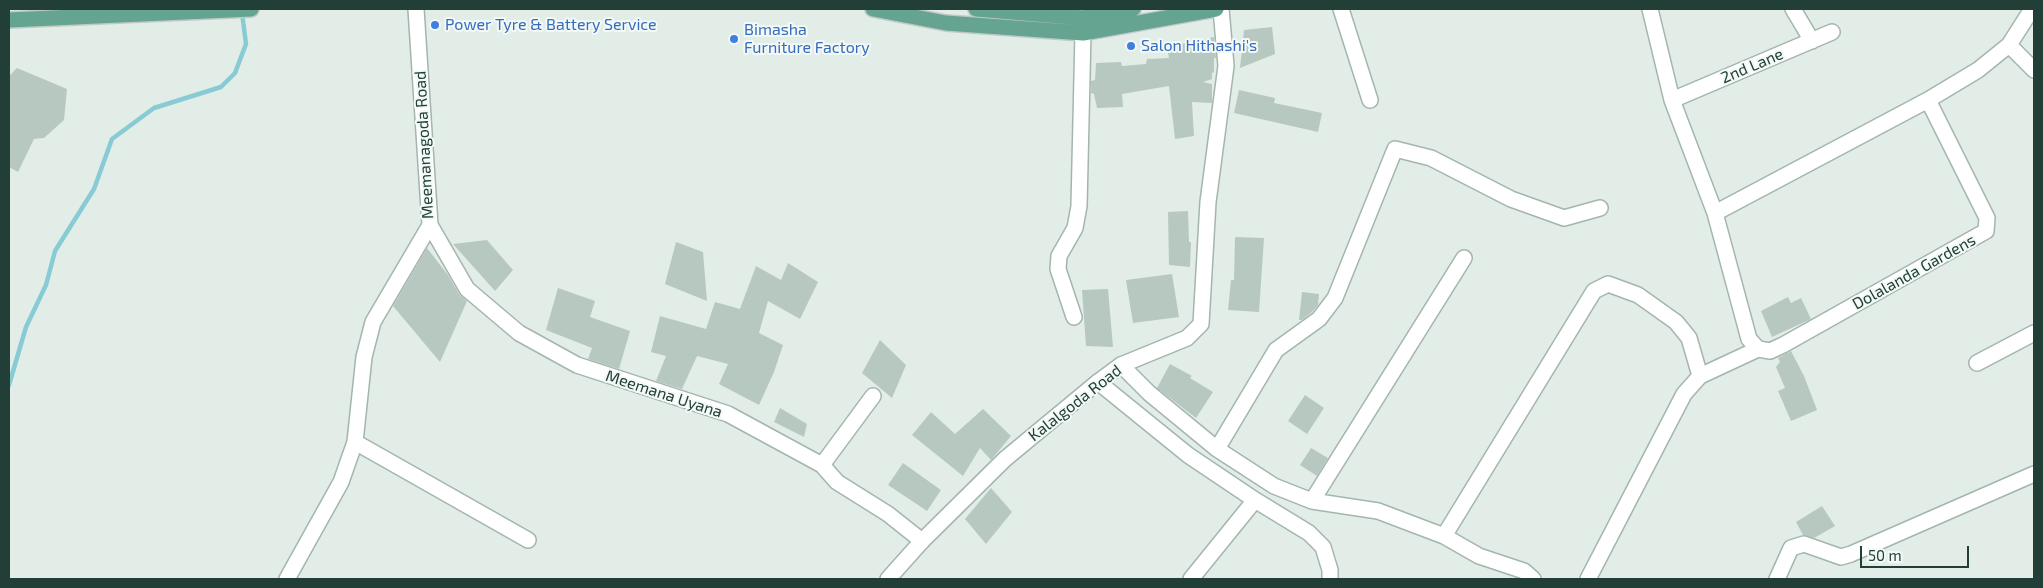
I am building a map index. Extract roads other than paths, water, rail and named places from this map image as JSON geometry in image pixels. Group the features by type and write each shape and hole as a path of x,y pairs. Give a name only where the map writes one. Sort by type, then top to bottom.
{"main road":[{"path":"9,20 251,9"},
{"path":"873,9 946,23 1083,33 1216,9"},
{"path":"976,9 1083,18 1133,9"}],"street":[{"name":"Meemanagoda Road","path":"287,579 341,482 355,442 364,358 373,322 430,225 416,9"},
{"name":"Kalalgoda Road","path":"888,579 922,541 1005,459 1098,382 1121,365 1187,338 1201,324 1208,202 1226,66 1220,9"},
{"path":"1341,9 1370,100"},
{"path":"1588,579 1684,394 1700,376 1758,349 1749,339 1715,213 1672,100 1650,9"},
{"path":"1793,9 1812,42"},
{"path":"1715,213 1928,100 1978,70 2009,46 2032,9"},
{"name":"2nd Lane","path":"1672,100 1832,32"},
{"path":"1074,317 1058,269 1058,256 1075,228 1079,206 1083,33"},
{"path":"2009,46 2034,70"},
{"name":"Dolalanda Gardens","path":"1758,349 1770,351 1783,345 1986,231 1987,218 1928,100"},
{"path":"1217,449 1276,350 1319,320 1335,298 1395,148 1431,158 1511,199 1564,218 1600,208"},
{"name":"Meemana Uyana","path":"430,225 467,289 519,334 577,365 728,414 822,465 836,482 888,514 922,541"},
{"path":"1312,502 1464,258"},
{"path":"1444,536 1594,291 1608,284 1638,295 1676,322 1689,338 1700,376"},
{"path":"1976,363 2034,333"},
{"path":"1121,365 1149,393 1217,449 1274,486 1312,502 1378,511 1444,536 1479,556 1524,571 1533,579"},
{"path":"1098,382 1188,455 1255,500 1309,533 1323,547 1330,570 1330,579"},
{"path":"822,465 873,396"},
{"path":"355,442 528,540"},
{"path":"1776,579 1791,548 1804,544 1841,556 1851,554 2034,474"},
{"path":"1191,579 1255,500"}],"waterway":[{"path":"9,385 26,327 46,285 55,251 94,189 112,139 154,108 221,87 235,73 246,44 242,13"}],"place":[{"name":"Power Tyre & Battery Service","path":"435,25"},
{"name":"Bimasha Furniture Factory","path":"734,39"},
{"name":"Salon Hithashi's","path":"1131,46"}]}
